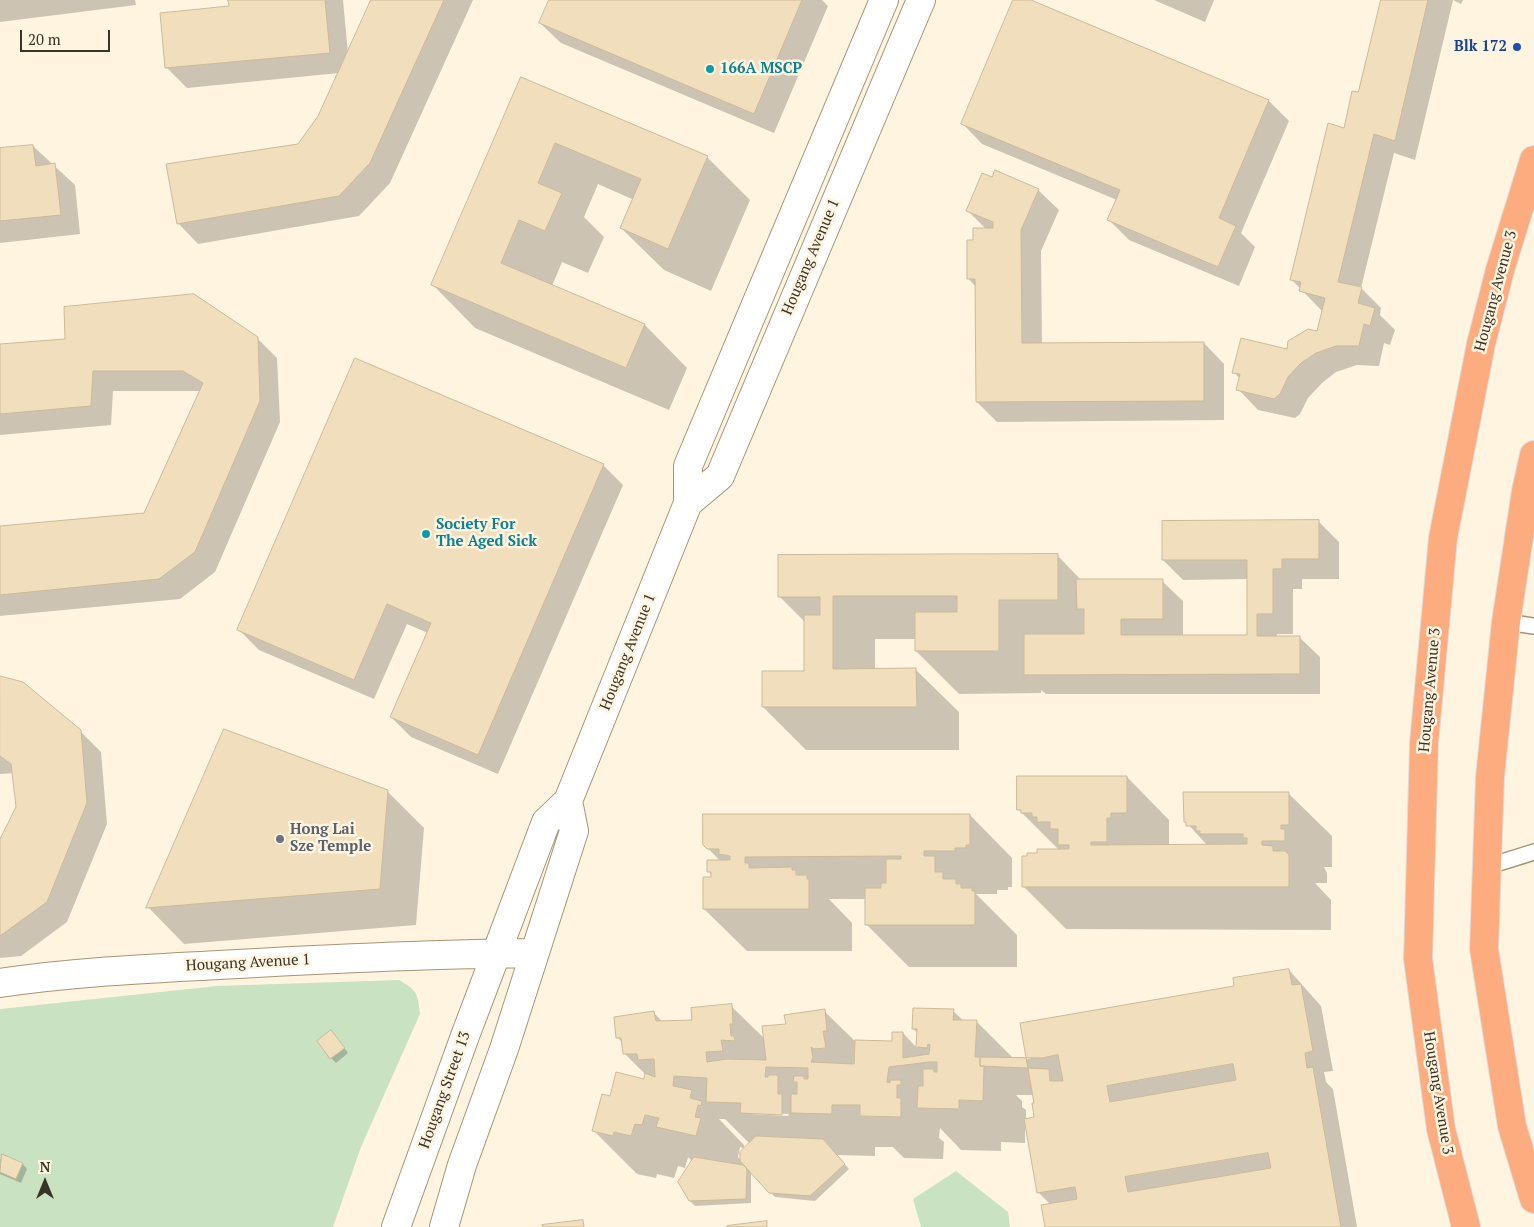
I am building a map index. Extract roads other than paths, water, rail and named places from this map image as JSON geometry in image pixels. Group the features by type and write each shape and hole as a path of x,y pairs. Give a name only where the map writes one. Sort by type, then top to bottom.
{"highway":[{"name":"Hougang Avenue 3","path":"1466,1227 1441,1129 1418,959 1424,743 1443,538 1481,344 1500,270 1534,160"},
{"path":"1534,455 1526,490 1506,622 1490,777 1484,949 1512,1126 1534,1199"}],"street":[{"name":"Hougang Avenue 1","path":"496,953 546,822 568,801 688,504 688,466 884,0"},
{"name":"Hougang Avenue 1","path":"688,504 720,476 920,0"},
{"path":"444,1227 462,1165 504,1049 574,831 568,801"},
{"name":"Hougang Street 13","path":"396,1227 496,953"},
{"name":"Hougang Avenue 1","path":"0,983 72,973 297,960 534,953"},
{"path":"422,1153 462,1165"}],"lane":[{"path":"1506,622 1534,626"},
{"path":"1486,867 1534,852"}],"place":[{"name":"Blk 172","path":"1517,47"},
{"name":"166A MSCP","path":"710,69"},
{"name":"Society For The Aged Sick","path":"426,534"},
{"name":"Hong Lai Sze Temple","path":"280,839"}]}
